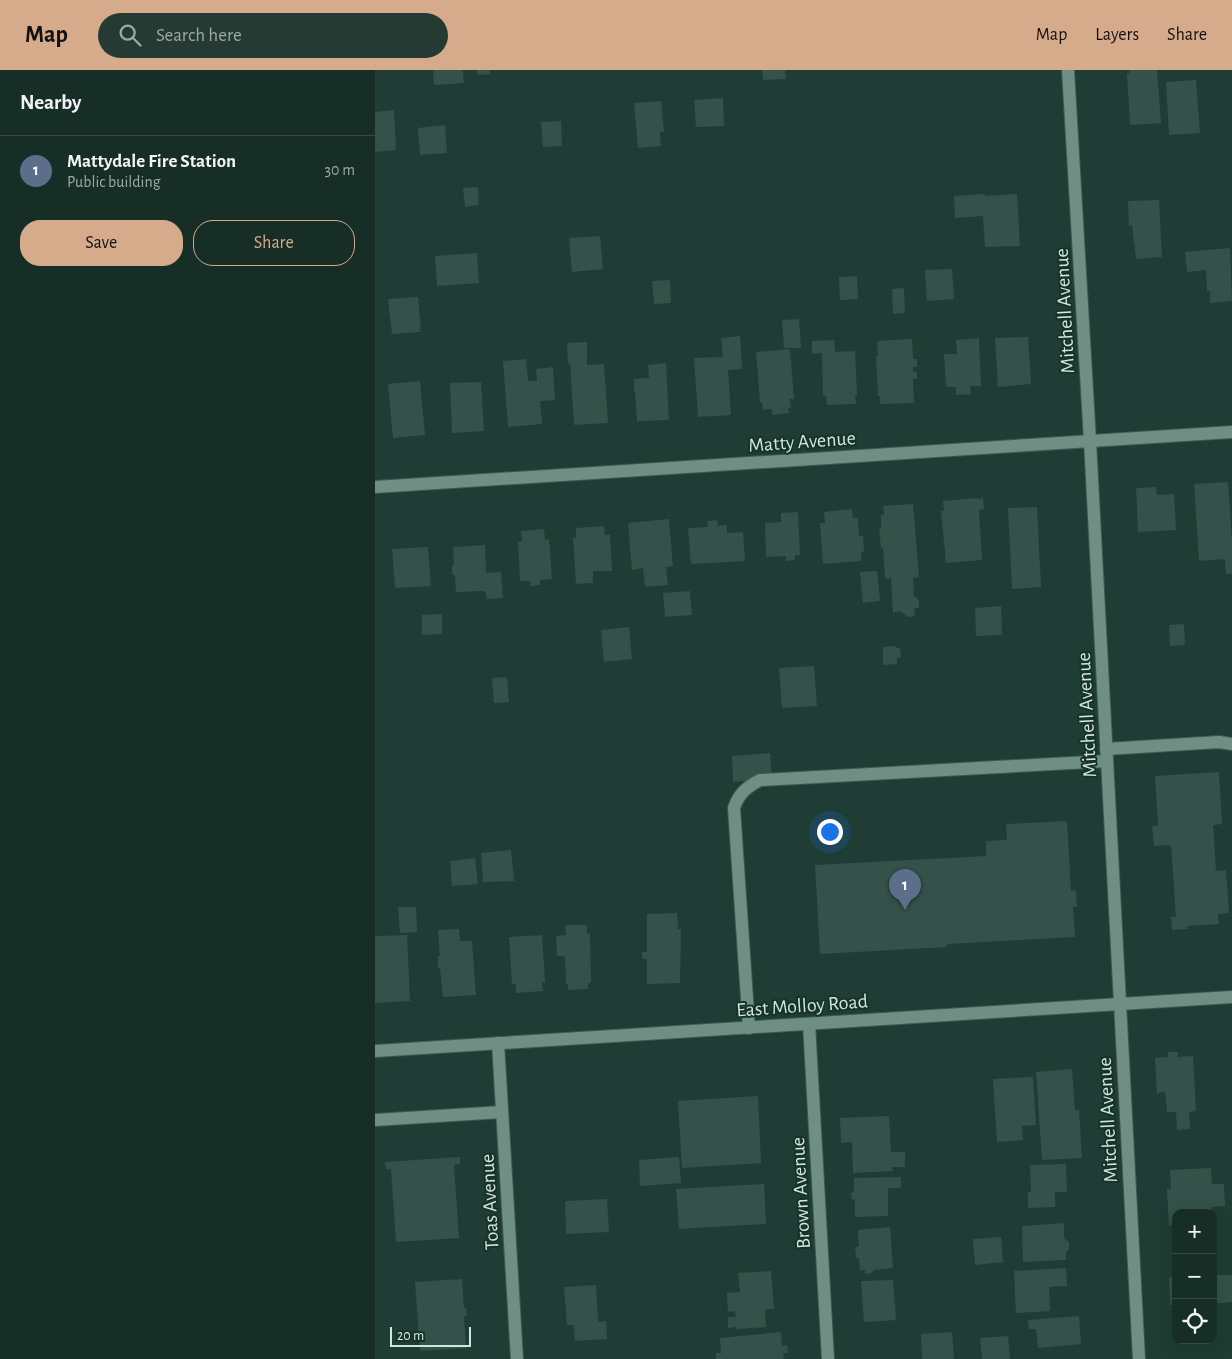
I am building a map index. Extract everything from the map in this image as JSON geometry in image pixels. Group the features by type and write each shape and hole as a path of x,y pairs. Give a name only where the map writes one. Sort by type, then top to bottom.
{"street":[{"name":"Mitchell Avenue","path":"1068,70 1090,441 1139,1359"},
{"name":"Matty Avenue","path":"375,487 1232,432"},
{"path":"749,1028 734,808 737,799 745,788 760,780 1106,755 1219,742 1232,744"},
{"name":"East Molloy Road","path":"375,1051 1232,997"},
{"name":"Brown Avenue","path":"809,1024 828,1359"},
{"name":"Toas Avenue","path":"498,1043 517,1359"},
{"path":"375,1120 502,1112"}],"building":[{"path":"433,70 463,70 464,83 434,85"},
{"path":"477,70 490,70 490,74 477,75"},
{"path":"762,70 785,70 786,79 763,80"},
{"path":"1129,70 1157,70 1161,123 1130,125 1127,74 1129,74"},
{"path":"1196,80 1200,133 1169,135 1166,82"},
{"path":"723,98 724,126 696,127 694,100"},
{"path":"661,101 664,132 660,132 661,146 638,148 634,103"},
{"path":"394,110 396,150 375,152 375,112"},
{"path":"561,121 562,146 543,147 541,122"},
{"path":"445,125 447,153 420,155 418,128"},
{"path":"478,187 479,205 465,207 463,188"},
{"path":"985,194 985,196 1017,194 1020,246 985,247 983,216 955,218 954,196"},
{"path":"1159,200 1162,257 1136,259 1132,225 1129,226 1128,201"},
{"path":"600,236 603,269 572,272 569,238"},
{"path":"1230,248 1232,301 1210,303 1210,291 1207,291 1206,270 1187,272 1185,252"},
{"path":"477,253 479,283 437,286 435,256"},
{"path":"952,269 954,299 927,301 925,270"},
{"path":"857,276 858,299 840,300 839,277"},
{"path":"670,280 671,303 654,304 652,281"},
{"path":"904,288 905,313 893,314 892,289"},
{"path":"418,297 420,332 392,334 388,299"},
{"path":"799,319 801,348 784,348 782,320"},
{"path":"740,336 742,369 728,370 731,415 698,417 694,358 723,357 721,338"},
{"path":"1028,337 1031,384 998,387 995,338"},
{"path":"979,338 981,386 970,386 971,394 956,395 956,387 946,387 944,354 957,354 956,340"},
{"path":"912,339 913,359 917,359 917,367 913,367 913,372 917,372 917,379 913,379 914,403 880,404 876,356 878,356 877,341"},
{"path":"834,340 835,352 855,351 856,404 827,405 826,396 823,396 822,353 812,354 812,341"},
{"path":"587,342 587,365 604,364 608,423 574,425 567,343"},
{"path":"790,349 794,399 790,399 791,408 788,408 789,413 772,415 772,409 763,410 762,402 760,402 756,352"},
{"path":"526,359 528,381 537,381 536,369 553,367 555,400 540,401 542,424 508,427 503,361"},
{"path":"666,363 669,420 637,421 634,379 649,378 648,365"},
{"path":"420,381 425,435 393,438 388,384"},
{"path":"481,382 484,431 452,433 450,383"},
{"path":"1228,482 1232,574 1226,574 1225,559 1199,561 1194,484"},
{"path":"1156,487 1157,495 1174,494 1176,530 1138,532 1136,488"},
{"path":"983,498 984,509 979,510 982,560 946,563 941,511 944,511 943,501"},
{"path":"913,504 919,577 913,578 914,597 916,596 919,602 919,608 914,608 915,616 908,617 900,611 893,613 891,578 885,579 883,548 881,548 879,529 881,529 881,515 884,515 883,506"},
{"path":"1037,507 1041,587 1012,589 1008,508"},
{"path":"852,509 853,518 858,518 859,536 863,536 864,552 861,553 861,561 823,564 820,523 825,523 824,512"},
{"path":"798,512 800,555 795,555 795,560 786,561 786,556 766,557 765,523 781,522 781,513"},
{"path":"669,519 673,566 666,567 668,585 645,587 643,568 632,570 628,523"},
{"path":"717,520 718,526 727,525 727,533 743,532 745,561 691,564 688,528 708,527 707,521"},
{"path":"604,526 605,535 610,535 612,571 593,571 593,583 576,584 573,538 576,538 576,528"},
{"path":"544,529 545,540 549,539 552,579 540,580 540,585 530,586 530,581 520,581 518,542 522,541 521,531"},
{"path":"485,545 486,573 501,572 503,598 487,599 485,591 456,592 455,576 452,574 454,564 453,547"},
{"path":"428,547 431,586 395,588 392,549"},
{"path":"877,571 880,601 863,603 860,572"},
{"path":"690,591 692,615 665,617 663,593"},
{"path":"1001,606 1002,635 976,636 975,608"},
{"path":"442,614 442,634 422,635 422,615"},
{"path":"1184,624 1185,645 1170,646 1169,625"},
{"path":"629,627 632,659 604,662 601,630"},
{"path":"896,646 896,648 900,648 901,657 897,658 897,664 883,665 883,647"},
{"path":"814,666 817,706 782,708 779,668"},
{"path":"507,677 509,702 494,703 492,678"},
{"path":"770,753 772,779 733,782 732,756"},
{"path":"1219,772 1222,824 1213,825 1216,871 1226,870 1229,913 1218,914 1219,924 1187,926 1188,929 1172,930 1171,917 1176,917 1171,845 1154,846 1152,826 1158,826 1155,776"},
{"path":"1067,821 1071,891 1076,890 1077,907 1073,907 1075,937 947,944 947,947 820,954 815,865 986,856 986,841 1007,840 1006,824"},
{"path":"511,850 514,881 483,882 481,853"},
{"path":"475,858 478,884 452,886 450,861"},
{"path":"398,907 416,907 417,932 400,933"},
{"path":"677,913 678,929 681,929 680,983 647,984 647,959 642,959 642,952 647,952 647,914"},
{"path":"565,925 587,925 587,934 590,934 591,983 588,983 588,989 568,990 565,956 557,956 556,936 566,935"},
{"path":"459,929 460,941 472,941 476,995 443,997 440,968 438,968 438,956 440,956 438,930"},
{"path":"407,935 410,1001 375,1003 375,936"},
{"path":"542,935 545,982 542,982 543,991 516,993 516,984 512,984 509,937"},
{"path":"1168,1052 1178,1052 1178,1057 1193,1056 1196,1111 1189,1112 1190,1129 1177,1130 1176,1112 1167,1112 1165,1092 1157,1093 1155,1058 1168,1057"},
{"path":"1072,1069 1075,1110 1079,1110 1082,1158 1042,1160 1036,1072"},
{"path":"1033,1077 1036,1125 1022,1126 1023,1140 997,1142 993,1079"},
{"path":"758,1096 761,1163 682,1168 678,1101"},
{"path":"889,1116 891,1152 905,1152 905,1167 892,1167 893,1171 853,1173 852,1142 841,1143 840,1118"},
{"path":"460,1157 460,1164 454,1165 459,1238 396,1242 391,1169 386,1169 385,1162"},
{"path":"679,1157 681,1183 640,1186 639,1160"},
{"path":"1066,1164 1067,1192 1055,1192 1055,1207 1028,1208 1028,1192 1031,1192 1030,1165"},
{"path":"1211,1168 1212,1184 1224,1184 1225,1206 1211,1207 1211,1209 1172,1209 1172,1225 1169,1226 1167,1189 1171,1189 1170,1170"},
{"path":"901,1177 901,1188 888,1188 888,1216 855,1217 855,1199 852,1200 851,1193 854,1192 854,1178"},
{"path":"764,1184 766,1224 679,1229 676,1189"},
{"path":"607,1199 609,1232 566,1234 565,1201"},
{"path":"1064,1223 1064,1238 1069,1242 1066,1260 1023,1262 1022,1226"},
{"path":"890,1227 893,1268 873,1270 873,1273 865,1274 865,1270 860,1270 859,1258 856,1258 855,1247 859,1247 858,1230"},
{"path":"1001,1237 1003,1262 975,1265 973,1239"},
{"path":"1066,1268 1067,1286 1049,1287 1050,1311 1016,1313 1014,1271"},
{"path":"771,1271 774,1309 765,1309 766,1327 728,1328 728,1317 736,1317 735,1311 728,1312 727,1293 740,1292 738,1273"},
{"path":"1217,1275 1232,1275 1232,1302 1217,1304"},
{"path":"1169,1277 1172,1277 1172,1305 1170,1305"},
{"path":"462,1279 464,1308 466,1308 467,1316 464,1316 466,1348 420,1351 415,1282"},
{"path":"893,1280 896,1320 864,1322 861,1281"},
{"path":"596,1285 598,1322 606,1321 607,1339 575,1341 574,1325 567,1325 564,1287"},
{"path":"1079,1316 1081,1344 1038,1348 1036,1329 1029,1329 1028,1320"},
{"path":"781,1332 782,1346 787,1345 788,1353 783,1353 784,1359 716,1359 716,1353 721,1353 720,1338"},
{"path":"952,1332 954,1359 922,1359 921,1334"},
{"path":"1008,1336 1010,1359 982,1359 980,1338"}],"place":[{"name":"Mattydale Fire Station","path":"905,910"}]}
